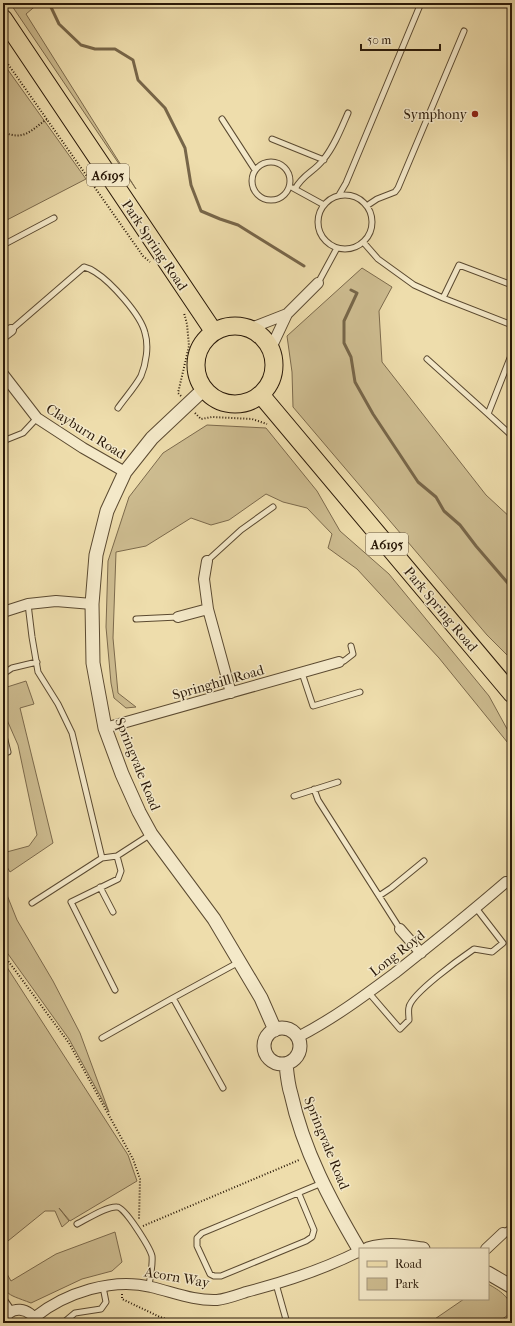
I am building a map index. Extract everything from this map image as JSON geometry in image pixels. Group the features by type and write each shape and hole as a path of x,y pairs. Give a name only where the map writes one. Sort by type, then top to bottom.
{"main road":[{"name":"Park Spring Road","path":"3,18 214,332"},
{"path":"232,326 251,328 259,333 271,348 275,360 274,373 270,385 261,395 252,401 242,404 221,402 212,397 204,389 199,380 196,369 196,358 206,339 214,332 222,328 232,326"},
{"name":"Park Spring Road","path":"261,395 512,694"}],"street":[{"path":"271,348 287,314 318,283"},
{"path":"251,328 287,314"},
{"name":"Clayburn Road","path":"3,374 37,418 83,448 125,472"},
{"name":"Springvale Road","path":"204,389 152,438 125,472 107,511 96,554 92,604 93,663 105,728 122,774 151,834 214,919 261,998 275,1030"},
{"path":"206,561 204,579 208,609 231,692"},
{"path":"3,612 28,604 56,601 92,604"},
{"path":"178,616 208,609"},
{"name":"Springhill Road","path":"105,728 339,662"},
{"name":"Long Royd","path":"298,1038 318,1027 369,993 421,953 506,882"},
{"path":"400,929 421,953"},
{"path":"286,1028 291,1030 298,1038 301,1047 300,1052 294,1060 286,1064 281,1064 271,1060 265,1052 265,1041 271,1032 275,1030 286,1028"},
{"name":"Springvale Road","path":"286,1064 291,1094 303,1135 323,1183 359,1249"},
{"path":"487,1248 503,1233"},
{"path":"372,1248 395,1244 417,1248"},
{"name":"Acorn Way","path":"10,1312 16,1310 28,1311 36,1320 44,1310 83,1291 103,1286 122,1284 149,1286 203,1300 218,1300 276,1284 340,1261 359,1252"},
{"path":"489,1274 512,1287"},
{"path":"3,1302 10,1312 3,1322"}],"lane":[{"path":"339,195 346,183 421,3"},
{"path":"368,205 376,199 395,192 398,188 464,31"},
{"path":"295,189 300,180 324,160 339,134 348,113"},
{"path":"222,119 255,170"},
{"path":"272,139 324,160"},
{"path":"266,162 279,164 285,168 288,173 290,180 289,187 286,192 277,199 265,199 256,192 253,187 252,176 255,170 266,162"},
{"path":"289,187 324,205"},
{"path":"347,194 355,196 368,205 372,214 373,225 370,234 364,242 356,247 347,249 337,248 329,244 323,238 319,230 318,221 324,205 330,199 339,195 347,194"},
{"path":"3,245 54,218"},
{"path":"364,242 378,259 414,285 512,326"},
{"path":"318,283 337,248"},
{"path":"443,298 459,265 512,285"},
{"path":"7,333 84,267 95,272 115,289 129,305 146,333 146,353 141,375 118,408"},
{"path":"488,414 512,353"},
{"path":"427,359 512,436"},
{"path":"3,440 24,433 37,418"},
{"path":"206,561 241,530 273,507"},
{"path":"28,604 38,672 58,704 72,733 102,858"},
{"path":"136,619 178,616"},
{"path":"339,662 344,661 353,654 351,646"},
{"path":"3,674 12,668 37,662"},
{"path":"302,673 313,706 360,692"},
{"path":"3,732 8,752"},
{"path":"294,796 338,782"},
{"path":"314,789 318,800 400,929"},
{"path":"32,903 102,858 117,856 151,834"},
{"path":"115,990 71,902 118,879 121,871 117,856"},
{"path":"379,896 424,861"},
{"path":"100,887 113,912"},
{"path":"369,993 400,1028 409,1020 408,1007 414,998 450,966 474,949 492,952 503,943 476,908"},
{"path":"102,1038 240,962"},
{"path":"173,998 224,1088"},
{"path":"299,1194 314,1230 312,1237 306,1241 221,1276 214,1276 210,1274 197,1246 197,1238 202,1233 323,1183"},
{"path":"78,1224 110,1208 117,1207 126,1212 152,1255 149,1286"},
{"path":"503,1233 512,1227"},
{"path":"276,1284 287,1323"},
{"path":"63,1323 75,1313 100,1309 106,1302 103,1286"}],"path":[{"path":"3,57 143,256 153,266"},
{"path":"3,132 13,136 23,136 47,119"},
{"path":"183,398 178,393 189,346 187,324 184,312"},
{"path":"192,409 201,419 212,417 252,419 269,425"},
{"path":"3,954 69,1043 133,1159 140,1179 139,1218 137,1229"},
{"path":"137,1229 311,1155"},
{"path":"122,1284 122,1299 160,1317 178,1323"}],"green space":[{"path":"10,3 39,3 26,14 136,189"},
{"path":"3,63 86,179 3,222"},
{"path":"362,268 392,287 379,311 382,362 486,495 512,519 512,660 487,635 293,407 292,372 287,336"},
{"path":"207,425 266,428 317,491 340,531 389,574 489,696 512,738 512,748 439,658 357,569 328,548 332,534 307,508 283,502 266,494 229,520 211,525 191,518 146,546 116,552 113,638 118,693 136,707 126,708 114,698 111,683 106,627 108,561 129,497 163,453"},
{"path":"26,681 34,704 20,708 53,843 10,872 3,860 3,853 29,846 37,835 18,745 7,720 4,688"},
{"path":"3,885 17,920 53,981 80,1033 109,1112 69,1039 3,947"},
{"path":"3,961 128,1155 137,1181 70,1221 59,1208 69,1221 62,1227 55,1211 45,1211 3,1245"},
{"path":"115,1232 122,1262 112,1271 82,1279 31,1303 7,1292 4,1283 3,1267 11,1281 56,1254"},
{"path":"489,1285 504,1295 510,1303 512,1312 497,1323 429,1323 463,1300 489,1300"}],"waterway":[{"path":"49,3 59,24 81,45 95,49 115,49 133,60 138,80 165,108 185,148 191,185 201,211 238,225 304,266"},
{"path":"351,290 357,293 344,321 344,343 351,357 355,382 373,414 418,482 436,497 444,511 460,525 512,588"}],"place":[{"name":"Symphony","path":"475,114"}]}
